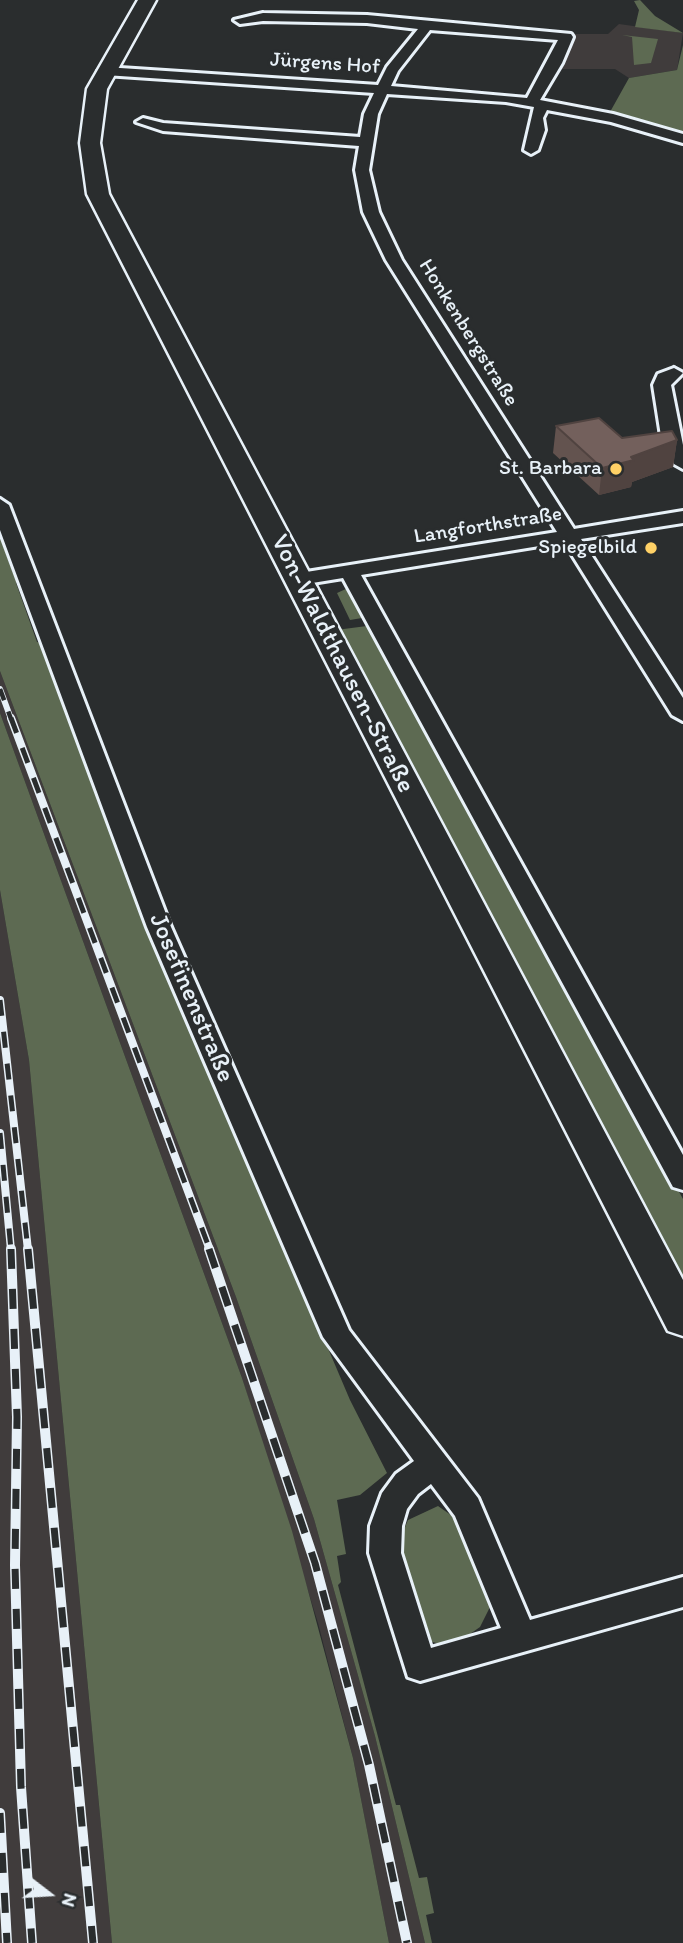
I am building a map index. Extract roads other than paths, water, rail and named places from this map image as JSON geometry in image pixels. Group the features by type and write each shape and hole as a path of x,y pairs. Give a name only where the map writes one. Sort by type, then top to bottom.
{"street":[{"name":"Von-Waldthausen-Straße","path":"147,0 97,89 90,125 90,143 98,194 260,511 300,579 378,736 683,1320"},
{"path":"240,20 263,17 367,19 566,37 537,102 538,130 531,150"},
{"name":"Honkenbergstraße","path":"427,26 381,89 365,142 363,181 379,230 570,536 673,681 683,715"},
{"name":"Jürgens Hof","path":"105,71 537,102 624,120 683,139"},
{"path":"143,122 163,127 365,142"},
{"path":"674,373 664,379 662,385 670,436 683,464"},
{"name":"Josefinenstraße","path":"0,505 159,927 337,1337 467,1508 521,1637"},
{"name":"Langforthstraße","path":"300,579 683,517"},
{"name":"Von-Waldthausen-Straße","path":"349,571 683,1181"},
{"path":"434,1464 407,1484 393,1503 386,1526 385,1553 421,1665 683,1592"}],"railway":[{"path":"0,689 11,719"},
{"path":"11,718 210,1250"},
{"path":"0,1000 28,1250"},
{"path":"0,1133 11,1250"},
{"path":"11,1249 17,1417 15,1565 21,1787 32,1943"},
{"path":"28,1249 93,1943"},
{"path":"209,1249 315,1563 369,1765 407,1943"},
{"path":"0,1813 7,1943"}],"place":[{"name":"St. Barbara","path":"616,469"},
{"name":"Spiegelbild","path":"651,548"}]}
